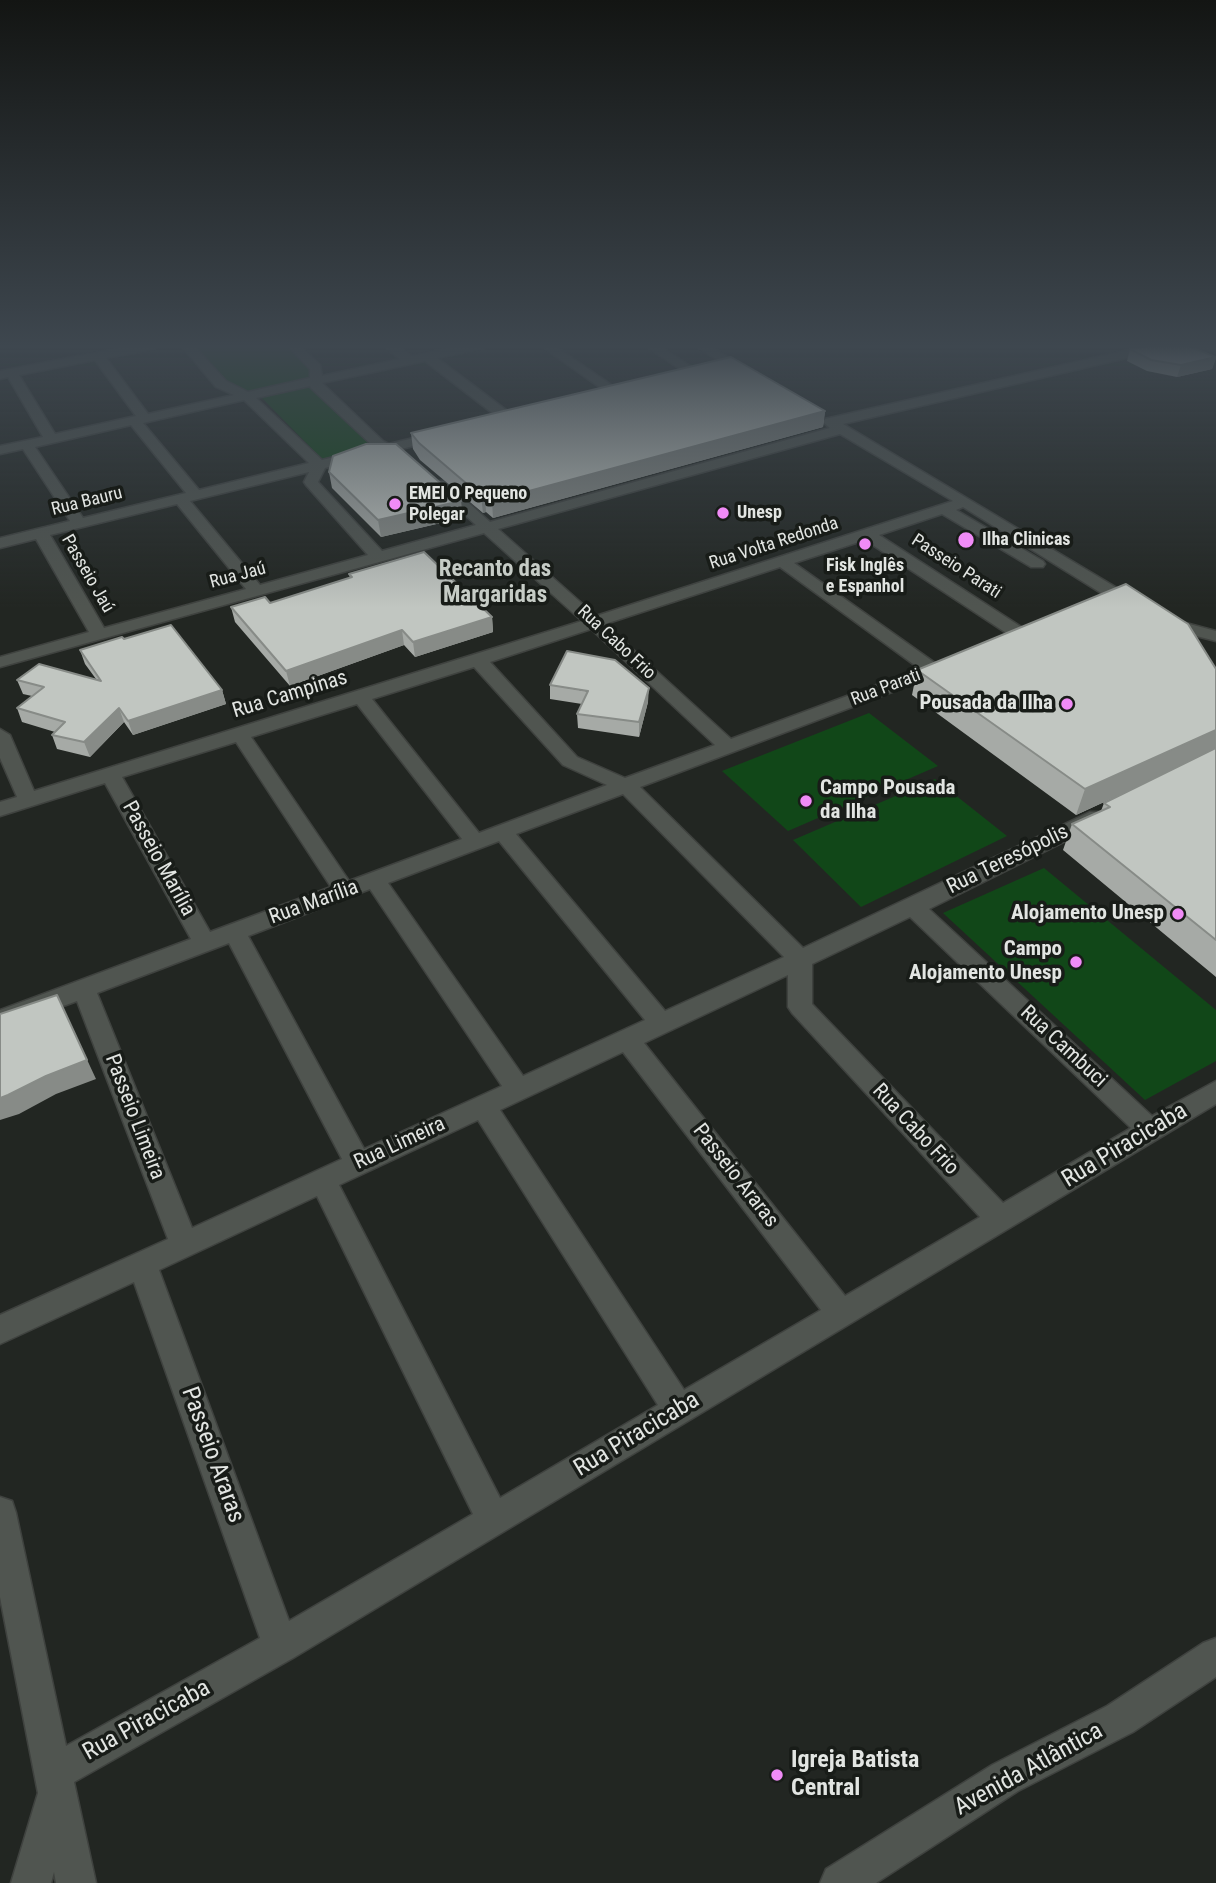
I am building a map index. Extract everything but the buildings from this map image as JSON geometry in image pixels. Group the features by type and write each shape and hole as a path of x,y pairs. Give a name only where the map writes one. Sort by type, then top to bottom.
{"street":[{"path":"47,433 51,439"},
{"path":"0,450 78,433"},
{"path":"148,433 188,497 256,591"},
{"path":"285,433 319,465 311,482 378,557"},
{"name":"Rua Cabo Frio","path":"366,433 378,444 404,454 594,622 729,748"},
{"name":"Rua Bauru","path":"0,542 452,433"},
{"name":"Rua Jaú","path":"0,662 487,527 798,433"},
{"path":"848,433 965,502 1113,601 1153,619 1216,637"},
{"path":"26,444 79,523"},
{"name":"Rua Volta Redonda","path":"594,622 965,502"},
{"name":"Passeio Parati","path":"944,509 1113,601"},
{"name":"Passeio Jaú","path":"41,533 99,635"},
{"name":"Passeio Parati","path":"867,534 1028,634 997,646"},
{"path":"782,561 933,670"},
{"path":"1153,619 1203,651 1207,642 1216,637"},
{"name":"Rua Campinas","path":"0,809 594,622"},
{"path":"478,660 570,761 628,786 800,959"},
{"name":"Rua Parati","path":"628,786 958,661"},
{"path":"361,697 476,843"},
{"path":"240,734 345,892"},
{"path":"0,735 28,800"},
{"name":"Passeio Marília","path":"111,775 205,944"},
{"name":"Rua Marília","path":"0,1020 628,786"},
{"name":"Rua Teresópolis","path":"800,959 913,907 1118,806"},
{"path":"504,833 661,1023"},
{"path":"376,880 518,1090"},
{"name":"Rua Cambuci","path":"913,907 1151,1131"},
{"path":"235,933 358,1164"},
{"name":"Rua Cabo Frio","path":"800,959 800,1007 1001,1220"},
{"name":"Rua Limeira","path":"0,1330 800,959"},
{"name":"Passeio Limeira","path":"84,989 184,1244"},
{"name":"Passeio Araras","path":"627,1039 842,1314"},
{"name":"Rua Piracicaba","path":"56,1781 1216,1091"},
{"path":"483,1106 679,1410"},
{"path":"323,1180 493,1520"},
{"name":"Passeio Araras","path":"142,1264 281,1646"},
{"path":"0,1513 76,1883"},
{"name":"Avenida Atlântica","path":"840,1883 1005,1778 1120,1719 1216,1656"},
{"path":"31,1883 56,1781"}],"green space":[{"path":"296,433 360,433 376,448 323,460"},
{"name":"Campo Pousada da Ilha","path":"869,713 938,766 788,831 722,771"},
{"path":"935,779 1007,836 861,907 793,840"},
{"name":"Campo Alojamento Unesp","path":"1044,868 1216,1010 1216,1061 1145,1100 943,913"}],"place":[{"name":"EMEI O Pequeno Polegar","path":"395,504"},
{"name":"Unesp","path":"723,513"},
{"name":"Ilha Clinicas","path":"966,540"},
{"name":"Fisk Inglês e Espanhol","path":"865,544"},
{"name":"Pousada da Ilha","path":"1067,704"},
{"name":"Campo Pousada da Ilha","path":"806,801"},
{"name":"Alojamento Unesp","path":"1178,914"},
{"name":"Campo Alojamento Unesp","path":"1076,962"},
{"name":"Igreja Batista Central","path":"777,1775"}],"district":[{"name":"Recanto das Margaridas","path":"495,583"}]}
